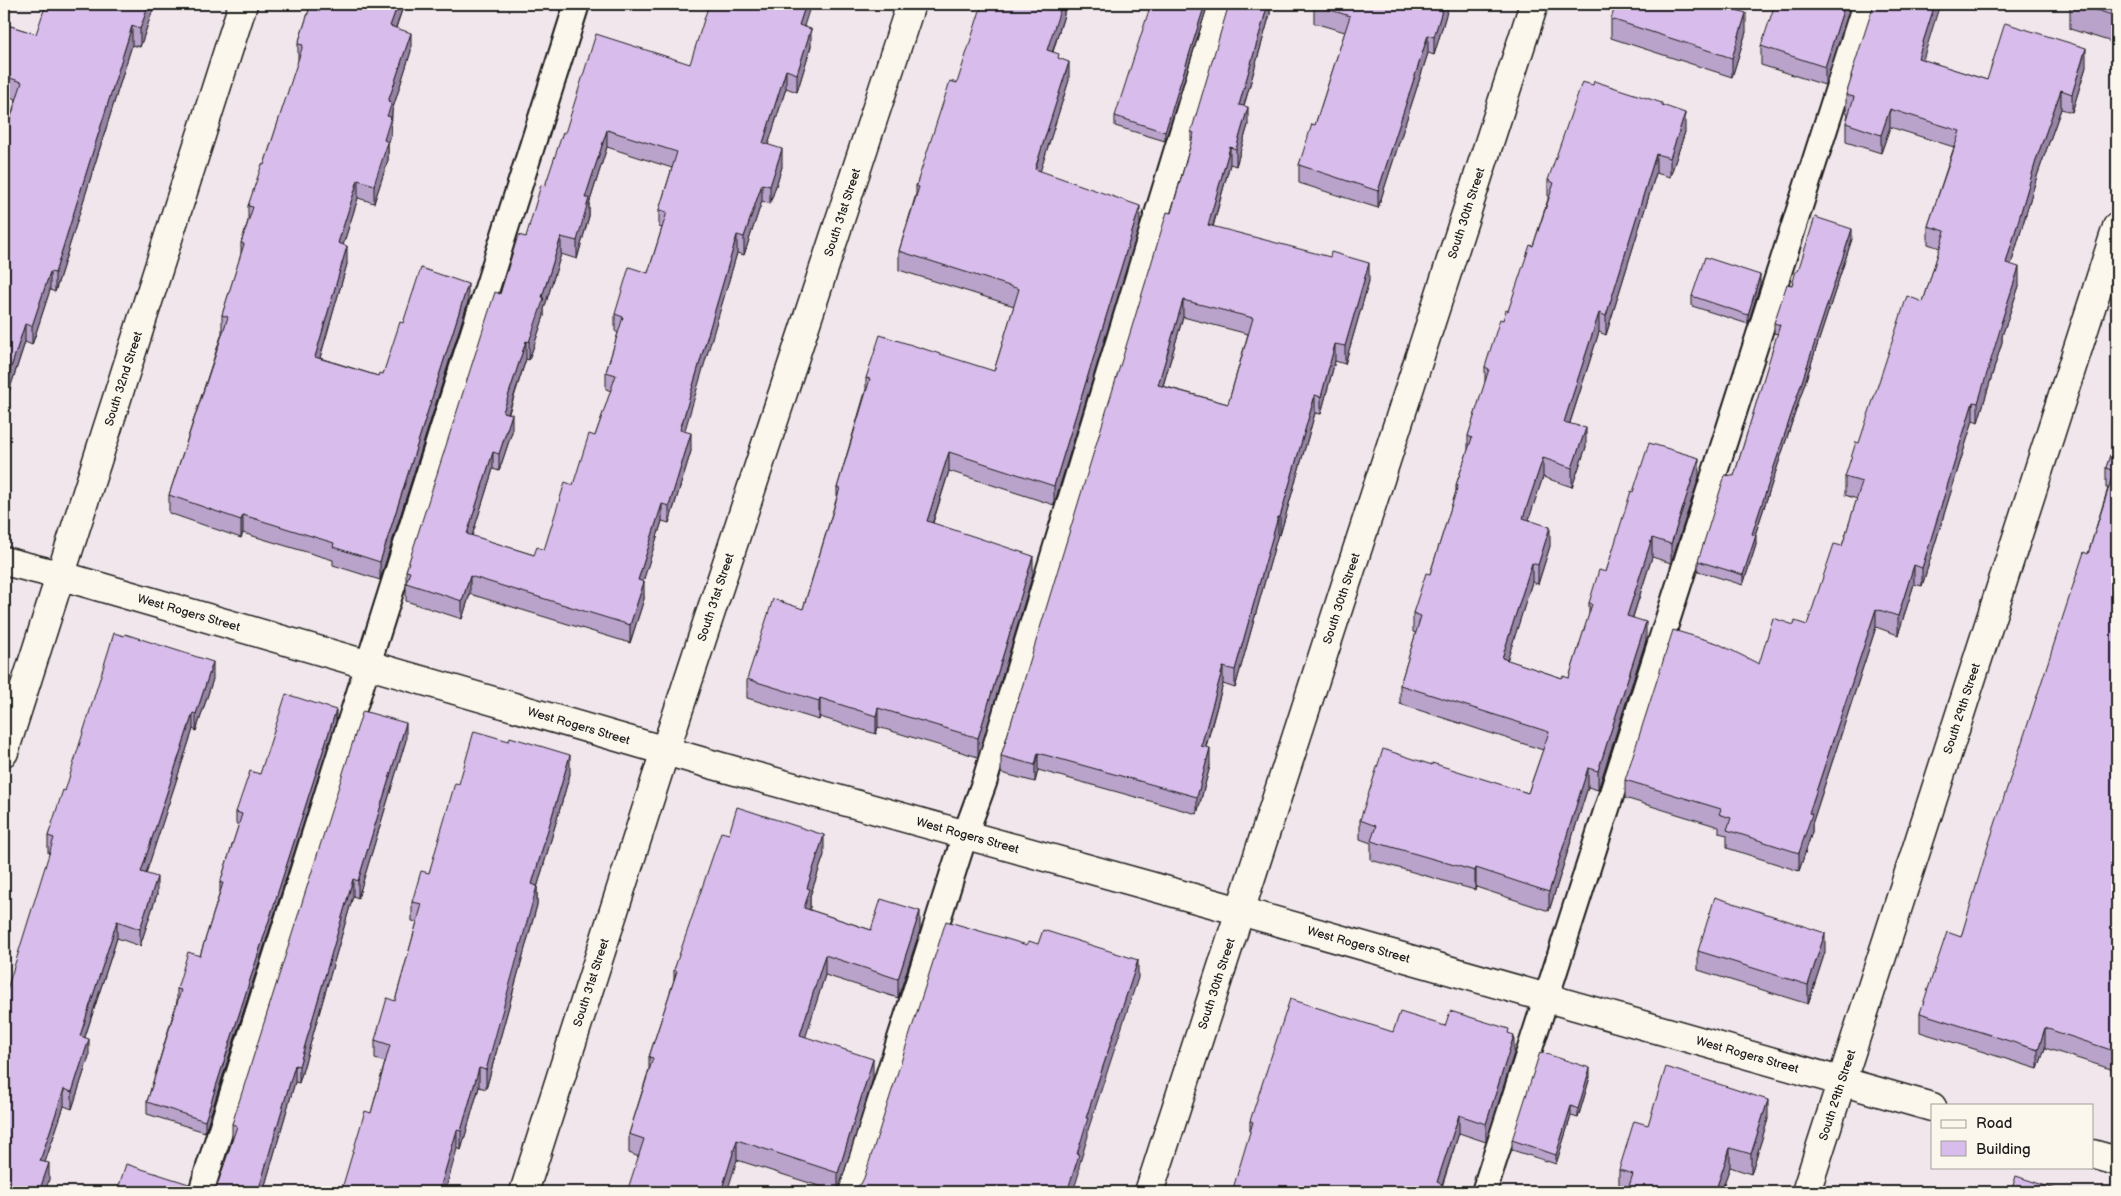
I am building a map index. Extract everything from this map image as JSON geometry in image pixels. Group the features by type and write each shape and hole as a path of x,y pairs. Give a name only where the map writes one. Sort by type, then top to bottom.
{"street":[{"name":"South 32nd Street","path":"4,752 242,4"},
{"name":"South 31st Street","path":"524,1192 665,751 911,4"},
{"name":"South 30th Street","path":"1149,1192 1534,4"},
{"name":"South 29th Street","path":"1806,1192 2117,227"},
{"name":"West Rogers Street","path":"4,561 59,575 665,751 1240,910 1931,1107"},
{"path":"2094,1155 2117,1161"}],"lane":[{"path":"201,1192 577,4"},
{"path":"852,1192 965,835 984,783 1221,4"},
{"path":"1484,1192 1865,4"}],"building":[{"path":"46,4 149,4 140,29 132,26 55,273 50,272 32,326 25,324 4,389 4,139 22,82 4,76 4,24 36,34"},
{"path":"311,4 398,4 390,26 411,33 388,102 392,103 387,116 391,117 384,140 388,142 374,185 358,180 338,243 347,246 315,357 378,376 379,373 383,374 400,322 403,323 421,268 468,284 380,562 333,547 334,543 243,515 241,520 169,495 228,317 222,315 244,244 241,243 253,207 248,206 262,164 264,165 303,45 298,44"},
{"path":"709,4 806,4 799,25 811,29 797,74 786,70 763,143 782,149 770,186 762,184 744,237 737,235 680,430 691,433 669,506 662,504 638,580 644,582 630,625 470,576 462,601 406,583 410,572 406,571 495,292 500,294 518,235 526,237 541,185 545,186 563,132 565,133 596,34 690,64","holes":["607,130 677,152 659,210 667,212 648,273 629,267 615,314 623,317 606,372 616,375 595,436 589,434 573,485 565,482 544,550 537,547 534,555 467,534 493,452 499,454 512,414 503,412 526,341 529,342 544,298 542,297 561,237 577,241 589,198 585,198"]},
{"path":"982,4 1062,4 1047,50 1059,54 1058,58 1069,62 1035,169 1140,206 1054,486 949,452 927,521 1033,556 978,738 878,708 876,716 820,698 819,701 747,679 773,599 803,609 840,488 837,488 870,379 866,378 880,335 994,371 1019,289 899,251 919,187 916,186 950,81 957,83"},
{"path":"1151,4 1205,4 1165,132 1115,116"},
{"path":"1229,4 1268,4 1239,105 1248,107 1236,149 1230,147 1208,225 1330,257 1331,252 1369,263 1345,346 1335,344 1321,397 1315,395 1235,670 1223,667 1201,746 1210,748 1197,797 1038,753 1035,765 1001,756 1167,212 1171,213 1194,133 1191,132","holes":["1183,300 1253,318 1228,404 1158,385"]},
{"path":"1315,4 1444,4 1434,37 1428,35 1378,191 1299,165 1312,124 1315,125 1350,16"},
{"path":"1616,4 1718,4 1746,13 1732,58 1611,19"},
{"path":"1775,4 1845,4 1825,67 1761,46"},
{"path":"1874,4 1935,4 1918,58 1987,80 2005,23 2086,48 2072,94 2061,90 2037,157 2006,263 2019,267 1978,403 1973,402 1922,568 1914,565 1898,616 1876,609 1809,813 1812,814 1799,853 1727,830 1731,818 1719,814 1721,809 1625,780 1673,630 1717,643 1759,664 1773,618 1794,625 1795,621 1807,625 1834,544 1842,546 1862,482 1845,477 1856,442 1859,443 1907,296 1923,302 1945,231 1928,226 1960,131 1890,109 1881,135 1846,123 1854,97 1846,95"},
{"path":"2078,4 2115,4 2112,15"},
{"path":"1594,81 1662,103 1662,105 1685,113 1670,158 1656,154 1606,316 1599,313 1564,422 1586,428 1572,468 1543,458 1523,518 1550,527 1538,565 1532,563 1502,658 1562,678 1563,676 1569,678 1592,604 1589,603 1599,570 1606,572 1631,491 1633,492 1649,443 1699,458 1671,544 1652,538 1627,616 1646,622 1598,771 1588,768 1549,892 1476,868 1475,871 1371,841 1376,826 1360,820 1383,749 1528,793 1549,732 1400,685 1421,616 1413,613 1426,573 1430,574 1472,438 1468,436 1489,369 1485,367 1500,319 1503,320 1506,310 1508,311 1530,245 1533,246 1554,183 1548,180 1582,82 1593,85"},
{"path":"1815,217 1852,229 1752,534 1756,535 1743,575 1698,561 1725,475 1734,476 1780,325 1774,323 1787,284 1792,285 1796,271 1798,271"},
{"path":"1705,257 1760,275 1748,315 1692,296"},
{"path":"2117,433 2117,740 2113,754 2117,755 2117,1052 2045,1028 2038,1050 1920,1013 1947,932 1961,937 1988,846 2084,552 2088,554 2114,471 2106,468"},
{"path":"114,633 124,636 125,634 213,662 196,714 193,713 141,872 157,877 140,929 117,921 80,1036 89,1039 72,1092 64,1089 40,1161 49,1163 39,1192 4,1192 4,999 54,838 48,836 63,790 65,791"},
{"path":"286,694 336,710 205,1121 147,1102 181,990 177,989 188,952 200,956 223,883 220,883 242,814 236,812 250,771 260,774"},
{"path":"363,711 406,723 358,881 353,879 299,1066 295,1065 258,1192 215,1192 237,1126 232,1124"},
{"path":"474,731 509,741 510,737 570,755 532,884 537,886 486,1070 479,1068 461,1131 457,1130 439,1192 341,1192 365,1111 371,1113 390,1045 375,1040 387,998 395,1001 422,904 412,902 421,871 429,873 455,783 459,784"},
{"path":"737,807 824,835 807,888 810,889 804,908 871,930 881,899 920,911 898,979 825,955 800,1035 873,1059 838,1173 737,1140 721,1192 627,1192 644,1139 629,1134 653,1058 649,1057 677,971 674,970 721,832 729,834"},
{"path":"1715,897 1825,933 1808,985 1698,951"},
{"path":"946,921 1027,945 1029,941 1038,944 1043,930 1138,960 1086,1118 1088,1118 1077,1154 1079,1155 1067,1192 853,1192 854,1188 861,1184 864,1178"},
{"path":"1290,999 1393,1032 1400,1012 1445,1026 1450,1011 1509,1029 1508,1033 1514,1035 1486,1124 1459,1115 1437,1182 1442,1184 1441,1186 1459,1192 1232,1192 1253,1122 1250,1121"},
{"path":"1540,1052 1590,1068 1578,1109 1571,1106 1556,1155 1512,1140"},
{"path":"1666,1067 1768,1100 1751,1154 1730,1148 1715,1192 1627,1192 1633,1174 1619,1170 1634,1121 1648,1125"},
{"path":"126,1164 214,1192 117,1192"},
{"path":"2016,1176 2061,1191 2061,1192 2011,1192"}]}
